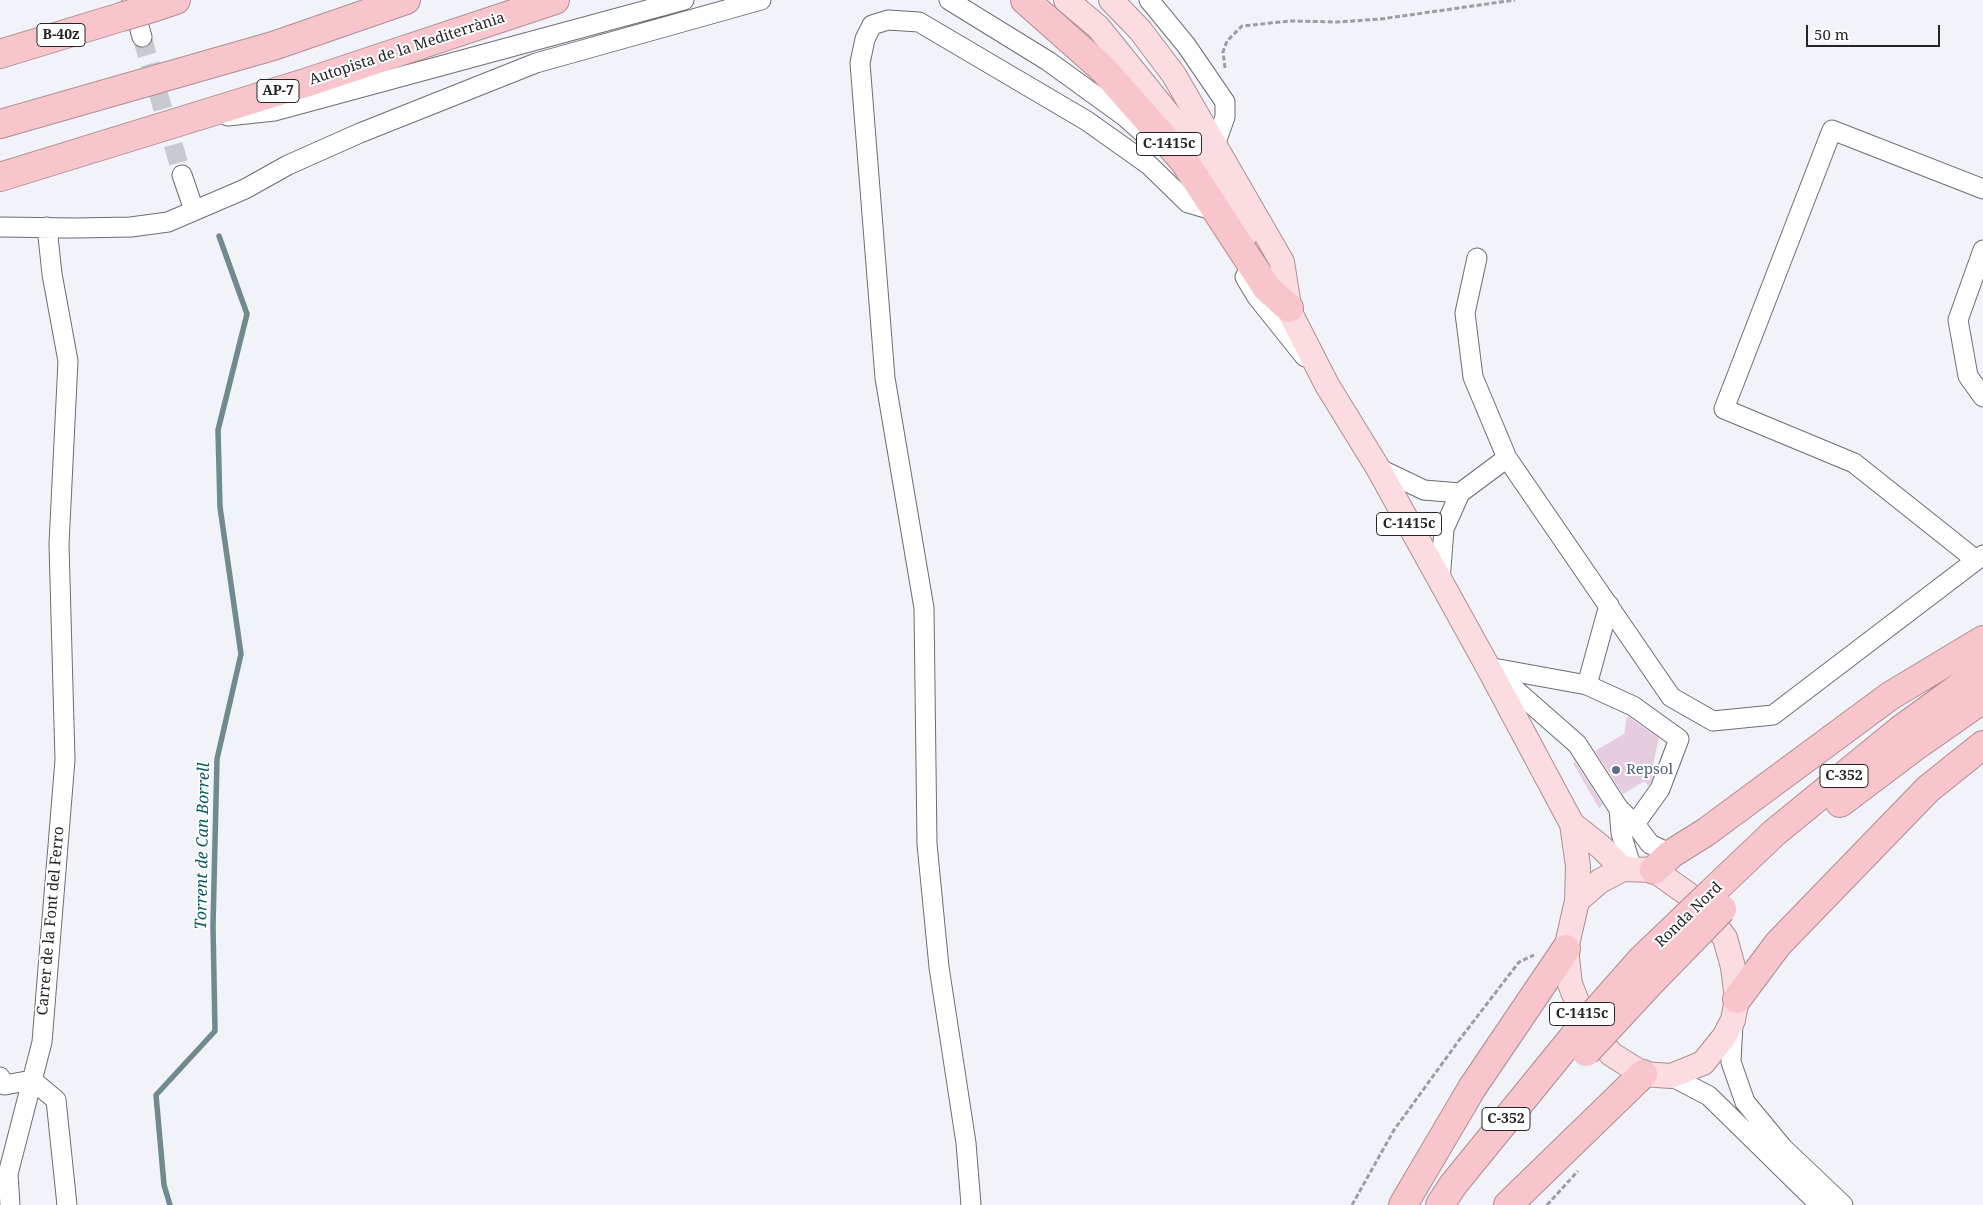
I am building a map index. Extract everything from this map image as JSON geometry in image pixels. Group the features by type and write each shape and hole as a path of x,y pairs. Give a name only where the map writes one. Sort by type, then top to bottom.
{"highway":[{"path":"0,124 273,46 406,0"},
{"name":"Autopista de la Mediterrània","path":"0,176 305,83 555,0"},
{"name":"C-1415c","path":"1025,0 1104,70 1184,161 1267,288 1289,308"},
{"name":"B-40z","path":"0,54 146,6"},
{"path":"1645,866 1706,832 1890,696 1983,640"},
{"name":"Ronda Nord","path":"1717,900 1774,833 1900,730 1983,670"},
{"name":"Ronda Nord","path":"1462,1205 1536,1110 1580,1044 1642,959 1785,849 1856,789 1983,699"},
{"path":"1735,1010 1778,944 1928,789 1983,745"},
{"path":"1403,1205 1472,1088 1566,949"},
{"name":"Ronda Nord","path":"1440,1205 1453,1185 1580,1044"},
{"path":"1508,1205 1643,1074"}],"main road":[{"name":"C-1415c","path":"1066,0 1098,27 1198,151 1289,308 1327,385 1378,468 1572,824 1578,866 1577,901 1566,949 1570,984 1583,1017 1611,1054 1643,1074 1671,1076 1703,1062 1724,1037 1735,1010 1733,967 1725,938 1696,900 1645,866 1601,847 1572,824"},
{"name":"C-1415c","path":"1111,0 1140,30 1174,75 1282,262 1289,308"},
{"path":"1577,901 1600,881 1645,866"}],"street":[{"path":"361,16 385,0"},
{"path":"187,120 274,111 684,0"},
{"path":"0,227 131,227 168,222 245,189 288,165 360,133 536,63 761,0"},
{"path":"949,0 1048,61 1124,116 1169,158 1192,187 1257,297 1327,385"},
{"path":"1149,0 1186,45 1226,102 1225,116 1215,146"},
{"path":"142,37 133,8 146,6"},
{"path":"971,1205 966,1142 939,967 927,844 924,608 885,378 860,63 865,39 872,25 888,20 919,22 1087,121 1149,165 1188,203 1204,208"},
{"path":"1477,258 1465,313 1473,377 1507,458 1671,697 1713,721 1773,715 1980,557 1854,463 1724,410 1832,130 1983,189"},
{"path":"182,175 194,210"},
{"name":"Carrer de la Font del Ferro","path":"10,1205 8,1174 42,1042 64,760 59,544 68,361 52,274 47,227"},
{"path":"1983,250 1958,320 1968,376 1983,397"},
{"path":"1440,581 1444,529 1460,493 1507,458"},
{"path":"1378,468 1424,490 1460,493"},
{"path":"1587,685 1609,605"},
{"path":"1488,667 1587,685 1633,706 1679,739 1660,789 1635,824"},
{"path":"1488,667 1577,744 1619,809 1635,824 1650,844 1645,866"},
{"path":"1619,809 1621,833 1645,866"},
{"name":"C-1415c","path":"1735,1010 1731,1062 1745,1102 1783,1148 1843,1205"},
{"name":"C-1415c","path":"1671,1076 1709,1096 1820,1205"},
{"path":"0,1077 5,1086 32,1080 56,1100 67,1189 67,1205"}],"path":[{"path":"1226,102 1223,52 1227,42 1242,26 1291,21 1338,22 1381,19 1515,0"},
{"path":"1352,1205 1394,1130 1460,1039 1519,962 1535,954"}],"building":[{"path":"1627,716 1659,738 1653,765 1655,770 1650,784 1648,786 1645,781 1623,794 1595,751 1624,734"},
{"path":"1575,762 1603,805 1599,808 1573,763"}],"waterway":[{"name":"Torrent de Can Borrell","path":"170,1205 164,1185 156,1095 215,1031 213,926 217,759 241,654 220,507 218,430 247,314 219,236"}],"tunnel":[{"path":"142,37 182,175"}],"place":[{"name":"Repsol","path":"1616,770"}]}
